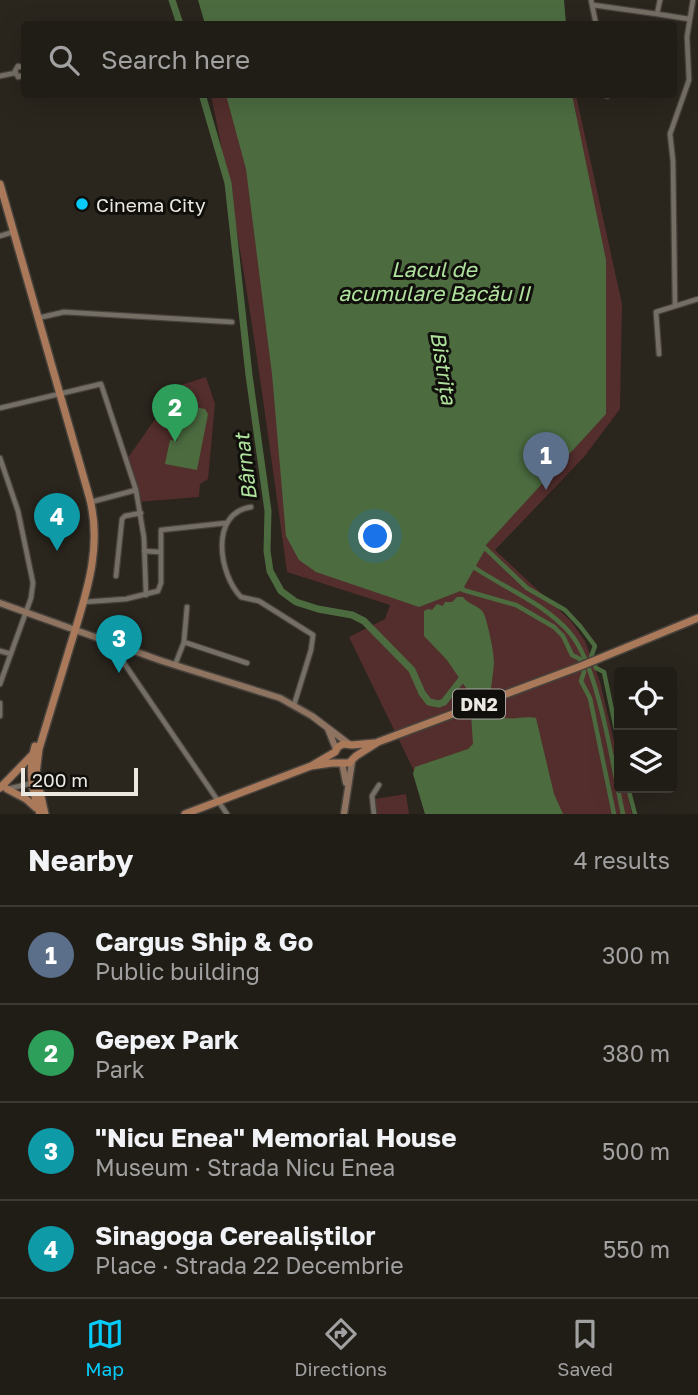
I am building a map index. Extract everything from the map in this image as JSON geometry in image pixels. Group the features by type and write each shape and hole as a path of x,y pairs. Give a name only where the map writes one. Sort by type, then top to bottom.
{"main road":[{"path":"0,184 91,502 94,551 76,629 33,754 2,789 26,799 42,813"},
{"path":"0,603 294,705 350,745 354,759 347,785 344,814"},
{"name":"DN2","path":"185,814 311,766 340,745 378,742 596,660 698,618"},
{"path":"34,783 44,727"},
{"path":"327,727 347,785"},
{"name":"DN2","path":"311,766 354,759 378,742"},
{"path":"33,754 34,783 42,813"}],"street":[{"path":"657,13 660,0"},
{"path":"675,306 673,161 670,134 689,80 687,47 693,0"},
{"path":"595,21 592,2 689,19"},
{"path":"15,73 18,66 21,67"},
{"path":"15,73 18,77 21,76"},
{"path":"0,75 15,73"},
{"path":"0,236 13,232"},
{"path":"659,354 656,312 698,299"},
{"path":"38,318 64,312 232,322"},
{"path":"0,408 101,384 141,513 146,595"},
{"path":"0,458 18,511 33,583 26,612 0,684"},
{"path":"0,481 10,484"},
{"path":"91,502 136,490"},
{"path":"251,506 237,511 226,523 223,536 224,570 242,597 259,601 310,632 314,639 294,705"},
{"path":"116,576 122,519 141,513"},
{"path":"84,602 126,599 155,593 161,587 160,533 164,528 226,523"},
{"path":"144,551 160,552"},
{"path":"175,665 184,642 187,607"},
{"path":"184,642 247,663"},
{"path":"111,643 227,814"},
{"path":"123,662 130,650"},
{"path":"0,651 11,654"},
{"path":"0,704 0,716"},
{"path":"2,789 34,783"},
{"path":"374,814 372,796 379,785"}],"shaded area":[{"name":"Lacul de acumulare Bacău II","path":"212,98 577,98 622,304 620,409 584,457 495,550 571,621 585,641 600,682 614,741 614,793 627,793 632,814 425,814 413,769 349,637 385,619 390,605 287,572 244,273"},
{"path":"206,377 215,404 208,479 200,484 199,497 137,502 127,459 160,412 166,390"},
{"path":"406,794 409,814 377,814 374,799"}],"water":[{"path":"198,0 564,0 566,21 204,21"},
{"name":"Lacul de acumulare Bacău II","path":"227,98 573,98 606,260 606,414 484,547 462,586 463,590 419,607 316,572 299,560 286,536 272,374 246,169"},
{"path":"184,405 205,409 208,414 197,470 165,464 170,440 177,441"},
{"path":"457,597 463,597 480,609 486,619 494,658 492,712 503,718 536,718 554,794 563,814 425,814 413,774 415,767 468,749 473,744 466,688 447,660 424,636 424,611 432,610 437,604 443,606 445,602 452,602"}],"waterway":[{"name":"Bârnat","path":"172,0 179,21"},
{"name":"Bârnat","path":"203,98 228,183 249,375 268,511 267,551 270,571 281,591 296,602 352,615 364,621 412,670 429,702 444,702 465,675"},
{"path":"614,814 590,698 581,681 584,672 580,659 572,655 563,636 554,627 516,605 463,590 462,586 484,547 527,588 565,610 595,646 591,657 596,668 604,672 616,730"},
{"path":"472,566 560,622 580,649 604,719 623,814"},
{"path":"629,793 635,814"}],"place":[{"name":"Cinema City","path":"82,204"},
{"name":"Gepex Park","path":"175,442"},
{"name":"Cargus Ship & Go","path":"546,490"},
{"name":"Sinagoga Cerealiștilor","path":"57,551"},
{"name":"\"Nicu Enea\" Memorial House","path":"119,673"}],"water label":[{"name":"Bistrița","path":"444,368"}]}
